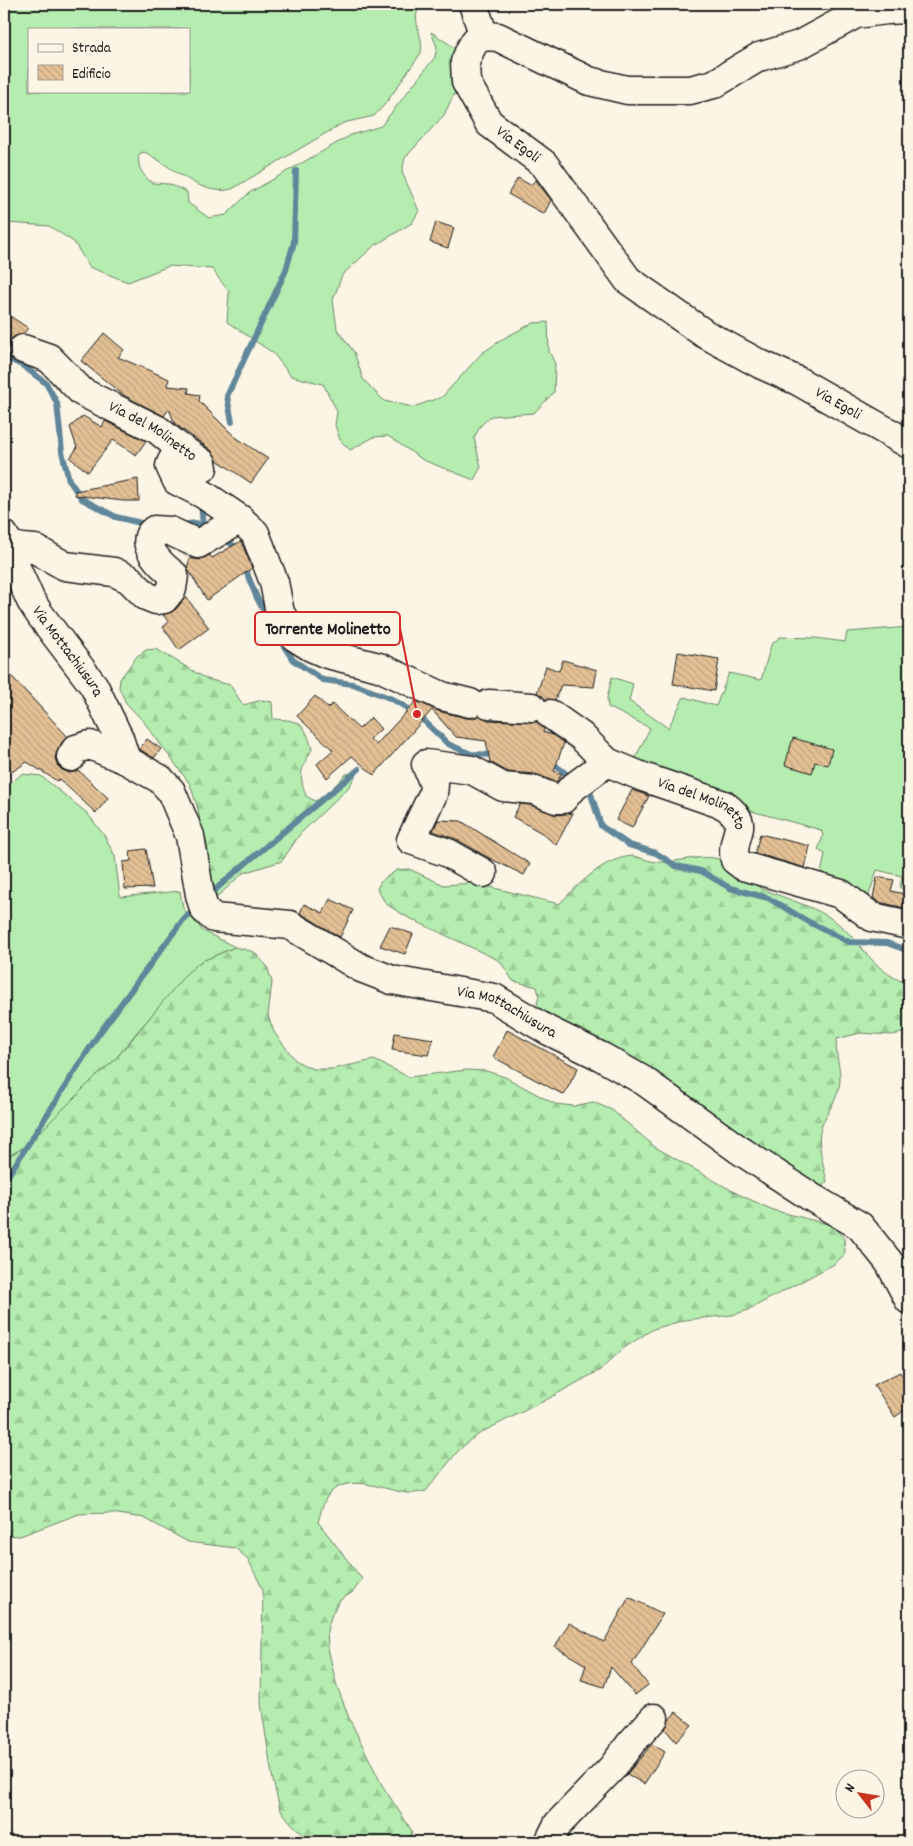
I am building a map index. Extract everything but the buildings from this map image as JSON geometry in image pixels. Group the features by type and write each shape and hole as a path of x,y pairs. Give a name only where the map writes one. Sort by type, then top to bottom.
{"street":[{"path":"473,4 484,36 498,38 515,44 589,81 627,90 690,90 714,84 759,57 798,44 856,14 909,9"},
{"name":"Via Egoli","path":"484,36 475,41 470,50 466,62 466,82 489,123 544,164 628,280 706,334 760,364 798,381 909,444"},
{"name":"Via del Molinetto","path":"23,349 49,358 82,392 158,430 202,463 203,468 199,470 176,459 172,461 170,466 177,481 203,494 240,518 255,533 274,582 280,612 295,638 327,654 378,667 442,696 480,704 541,711 581,736 590,775 643,777 724,805 734,812 739,819 740,826 733,850 735,860 743,866 841,894 872,916 909,925"},
{"name":"Via Mottachiusura","path":"6,540 22,548 35,549 66,566 114,572 130,579 146,596 156,600 164,599 172,589 174,575 158,561 151,550 147,539 148,534 154,530 170,531 198,544 240,518"},
{"name":"Via Mottachiusura","path":"6,540 31,601 94,686 120,738 126,760"},
{"name":"Via Mottachiusura","path":"71,757 76,749 90,745 126,760 160,779 171,791 190,836 204,909 214,918 290,925 361,968 392,980 494,998 547,1030 602,1057 644,1081 738,1149 811,1197 860,1226 889,1262 909,1300"},
{"path":"484,873 448,853 411,840 433,794 434,785 426,764 472,770 503,788 534,790 556,799 563,799 590,775"},
{"path":"549,1842 558,1824 612,1768 631,1743 654,1718"}],"green space":[{"path":"4,4 421,4 416,16 422,46 421,53 386,103 374,116 343,123 232,189 209,189 197,184 144,152 139,154 140,167 143,174 152,183 169,184 187,192 188,203 209,218 226,215 249,193 351,135 381,126 435,57 437,47 431,32 455,48 454,76 456,90 444,115 405,158 402,172 419,211 412,223 374,246 342,275 333,300 337,329 354,352 363,379 384,401 413,407 442,397 482,353 506,337 533,323 548,322 549,351 555,364 554,392 534,413 491,416 481,425 474,438 481,467 474,480 423,460 388,436 374,437 350,450 340,440 335,425 337,411 323,384 291,376 273,353 227,322 229,292 212,269 169,266 128,282 89,267 74,242 49,226 8,223 4,228"},
{"path":"909,627 909,889 900,888 902,876 877,870 866,904 820,878 825,854 818,850 823,836 821,830 744,809 633,763 650,728 608,707 607,698 612,677 633,684 629,701 668,728 684,697 716,706 729,673 761,680 771,645 780,637 815,638 845,642 847,632"},
{"path":"156,649 207,679 230,685 243,705 262,700 272,702 273,719 290,720 304,728 312,749 305,762 301,776 306,796 315,801 324,797 346,774 357,773 349,787 300,834 282,861 243,873 217,897 211,891 208,883 198,809 190,784 144,722 126,703 119,688 120,679 137,656 146,650"},
{"path":"22,774 41,776 87,813 104,835 115,856 120,897 180,891 183,908 203,931 235,947 200,962 137,1032 113,1062 98,1074 26,1146 4,1159 4,788"},
{"path":"633,856 659,862 705,857 719,859 735,868 759,887 812,908 829,917 850,934 884,971 909,984 909,1032 891,1035 860,1033 837,1039 836,1050 840,1081 835,1100 823,1122 820,1133 821,1154 827,1182 821,1187 813,1185 785,1168 700,1104 619,1052 542,1011 537,1004 539,995 537,987 513,981 500,961 407,917 386,904 377,889 381,881 397,870 409,869 444,885 474,883 559,904 592,873 611,862"},
{"path":"235,947 254,952 267,966 272,982 268,1016 274,1032 296,1061 313,1069 332,1069 374,1060 409,1077 466,1070 486,1071 505,1077 555,1104 574,1106 593,1102 612,1110 655,1147 738,1194 773,1210 831,1225 844,1237 845,1254 834,1264 746,1311 732,1315 685,1320 653,1329 624,1348 600,1370 482,1432 458,1451 426,1491 407,1493 359,1483 340,1486 329,1494 323,1505 318,1522 362,1579 353,1592 340,1600 332,1614 327,1630 328,1648 336,1683 349,1718 382,1785 412,1831 409,1842 311,1842 291,1823 280,1809 272,1776 261,1704 263,1590 248,1559 235,1548 188,1542 144,1518 111,1513 79,1514 20,1536 4,1535 4,1159 26,1146 98,1074 113,1062 185,975 200,962"}],"waterway":[{"path":"232,422 227,396 286,270 294,242 296,171"},
{"path":"4,357 22,365 46,383 57,403 62,452 69,480 82,499 116,517 149,525"},
{"path":"201,502 203,527"},
{"path":"181,525 196,523 207,529"},
{"path":"222,538 236,547 238,552"},
{"path":"244,566 257,598 293,660 323,680 353,684 392,699 417,714 448,744 471,754 497,755"},
{"path":"548,763 555,765 573,779"},
{"path":"207,897 359,769"},
{"path":"583,787 591,794 601,826 629,845 656,853 676,866 701,871 730,888 768,898 809,922 849,942 887,943 909,951"},
{"path":"4,1182 98,1035 183,920 196,908"}],"place":[{"name":"Torrente Molinetto","path":"417,714"}]}
